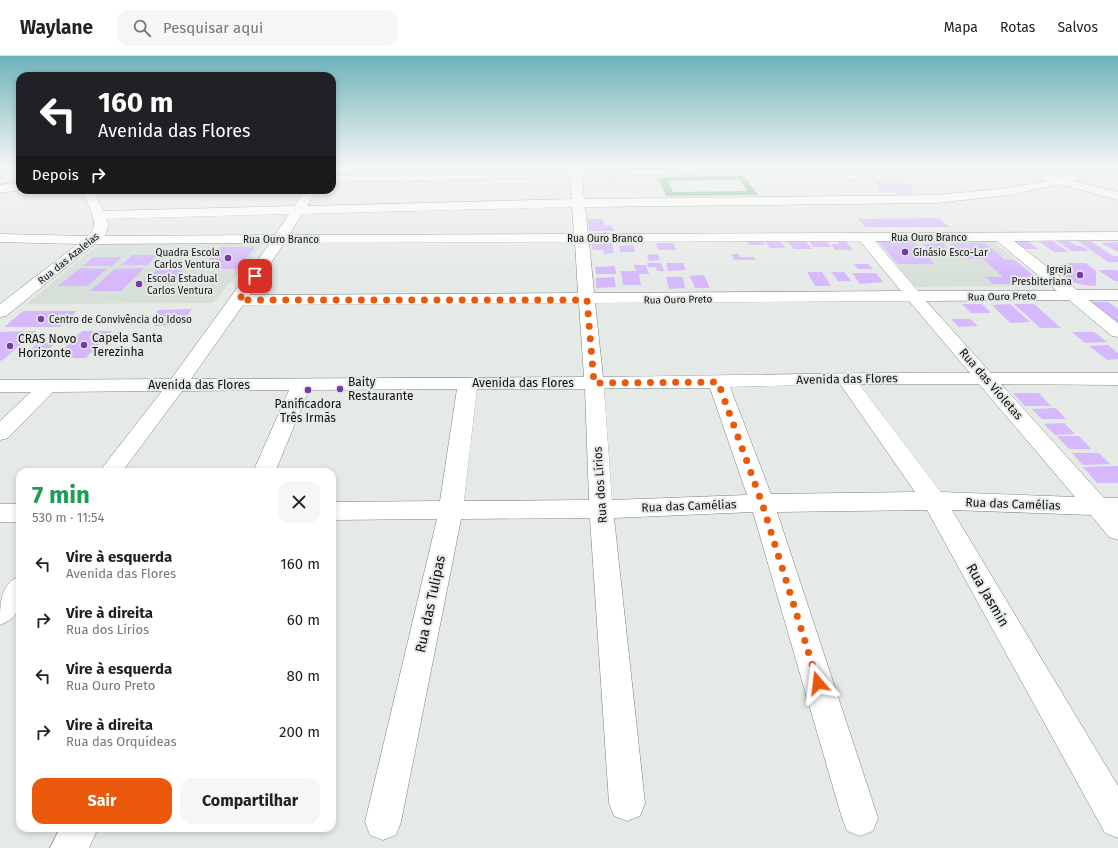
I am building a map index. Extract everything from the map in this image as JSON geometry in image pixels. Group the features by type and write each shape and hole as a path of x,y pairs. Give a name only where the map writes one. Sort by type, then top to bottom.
{"street":[{"name":"Rua das Azaleias","path":"0,312 92,240 102,229 93,203"},
{"path":"113,468 178,386 239,300 302,203"},
{"path":"98,215 578,203"},
{"name":"Rua dos Lírios","path":"578,203 594,383 601,509 627,803"},
{"name":"Rua Ouro Branco","path":"0,238 92,240 1118,236"},
{"name":"Rua das Violetas","path":"864,237 913,296 987,379 1108,507 1118,530"},
{"path":"1001,237 1118,332"},
{"name":"Rua Ouro Preto","path":"239,300 587,300 1118,295"},
{"path":"0,297 19,297"},
{"name":"Avenida das Flores","path":"0,386 718,382 845,378 1118,379"},
{"name":"Rua Jasmin","path":"845,378 934,501 1118,820"},
{"path":"718,382 762,503 860,818"},
{"name":"Rua das Tulipas","path":"383,822 451,510 468,383"},
{"path":"266,468 301,385"},
{"path":"0,433 48,386"},
{"name":"Rua das Camélias","path":"336,511 601,509 762,503 934,501 1108,507"},
{"path":"0,513 16,513"},
{"path":"0,613 16,592"},
{"path":"69,848 78,832"}],"shaded area":[{"path":"989,238 1047,286 913,287 871,239"},
{"name":"Escola Estadual Carlos Ventura","path":"100,243 263,243 213,303 26,304"}],"building":[{"path":"939,218 949,227 865,227 858,219"},
{"path":"588,219 603,219 604,225 612,226 614,231 589,231"},
{"path":"746,239 762,239 765,245 749,245"},
{"path":"764,239 780,239 785,248 770,248"},
{"path":"786,240 805,240 812,249 794,249"},
{"path":"809,240 826,240 831,247 813,247"},
{"name":"Ginásio Esco-Lar","path":"877,240 912,240 935,264 898,264"},
{"path":"837,241 846,241 852,250 835,250 831,244 839,244"},
{"path":"1013,241 1028,241 1038,249 1023,249"},
{"path":"1053,241 1068,252 1054,252 1040,242"},
{"path":"1057,241 1069,241 1090,251 1071,251"},
{"path":"1078,241 1091,241 1113,256 1118,256 1118,262 1108,262"},
{"path":"1118,242 1118,252 1101,243"},
{"path":"591,243 612,243 614,253 604,254 603,250 593,250"},
{"path":"656,243 673,243 676,250 658,250"},
{"path":"943,243 947,248 942,248 948,253 932,253 923,244"},
{"path":"950,243 985,243 1005,260 1015,260 1043,284 993,284 986,277 1003,277 983,259 967,259"},
{"path":"633,245 635,252 620,252 619,246"},
{"name":"Quadra Escola Carlos Ventura","path":"220,247 255,247 237,269 200,269"},
{"path":"658,254 660,260 649,261 647,255"},
{"path":"731,254 738,254 740,257 754,257 756,260 734,260"},
{"path":"132,255 158,255 147,265 121,265"},
{"path":"93,257 122,257 112,266 83,266"},
{"path":"647,263 661,263 664,271 657,271 656,267 648,267"},
{"path":"666,263 683,263 686,270 668,271"},
{"name":"Igreja Presbiteriana","path":"1068,263 1086,263 1096,271 1096,286 1083,285 1063,280"},
{"path":"854,264 868,264 873,269 858,269"},
{"path":"634,265 646,265 649,274 639,274 641,285 623,285 621,271 636,271"},
{"path":"615,266 616,274 596,274 595,267"},
{"path":"185,267 172,282 143,283 158,268"},
{"path":"80,268 107,269 87,286 58,286"},
{"path":"144,268 121,291 90,291 115,269"},
{"path":"1098,270 1118,271 1118,281 1115,281"},
{"path":"807,272 822,272 831,286 815,286"},
{"path":"831,272 844,272 851,281 838,281"},
{"path":"852,273 876,273 883,282 860,284"},
{"path":"704,275 710,288 695,288 690,276"},
{"path":"614,277 616,287 596,288 596,278"},
{"path":"666,277 683,277 685,288 669,289"},
{"name":"Igreja Presbiteriana","path":"1085,302 1108,302 1118,309 1118,328"},
{"path":"962,304 982,304 991,313 971,313"},
{"path":"1010,304 1030,322 1010,323 992,305"},
{"path":"1014,304 1034,304 1061,328 1040,328"},
{"path":"192,309 180,325 154,326 161,317 152,317 158,310"},
{"name":"Centro de Convivência do Idoso","path":"23,311 77,311 60,327 4,327"},
{"path":"951,319 970,319 978,326 959,327"},
{"name":"CRAS Novo Horizonte","path":"36,331 3,360 0,361 0,332"},
{"name":"Capela Santa Terezinha","path":"82,331 112,331 86,358 54,358"},
{"path":"1072,332 1094,332 1107,342 1085,343"},
{"path":"38,343 56,343 46,352 52,352 46,358 21,358"},
{"path":"1108,345 1118,353 1118,359 1107,360 1089,346"},
{"path":"1013,393 1039,393 1051,406 1025,406"},
{"path":"1056,408 1066,419 1042,419 1032,409"},
{"path":"1064,423 1075,434 1055,435 1044,424"},
{"path":"1057,436 1079,436 1091,449 1069,449"},
{"path":"1072,453 1099,453 1110,464 1083,465"},
{"path":"1118,466 1118,483 1097,483 1083,467"}],"place":[{"name":"Ginásio Esco-Lar","path":"905,252"},
{"name":"Quadra Escola Carlos Ventura","path":"228,258"},
{"name":"Igreja Presbiteriana","path":"1080,275"},
{"name":"Escola Estadual Carlos Ventura","path":"139,284"},
{"name":"Centro de Convivência do Idoso","path":"41,319"},
{"name":"Capela Santa Terezinha","path":"84,345"},
{"name":"CRAS Novo Horizonte","path":"10,346"},
{"name":"Baity Restaurante","path":"340,389"},
{"name":"Panificadora Três Irmãs","path":"308,390"}],"route":[{"path":"255,276 239,300 587,300 594,383 718,382 762,503 818,683"}]}
